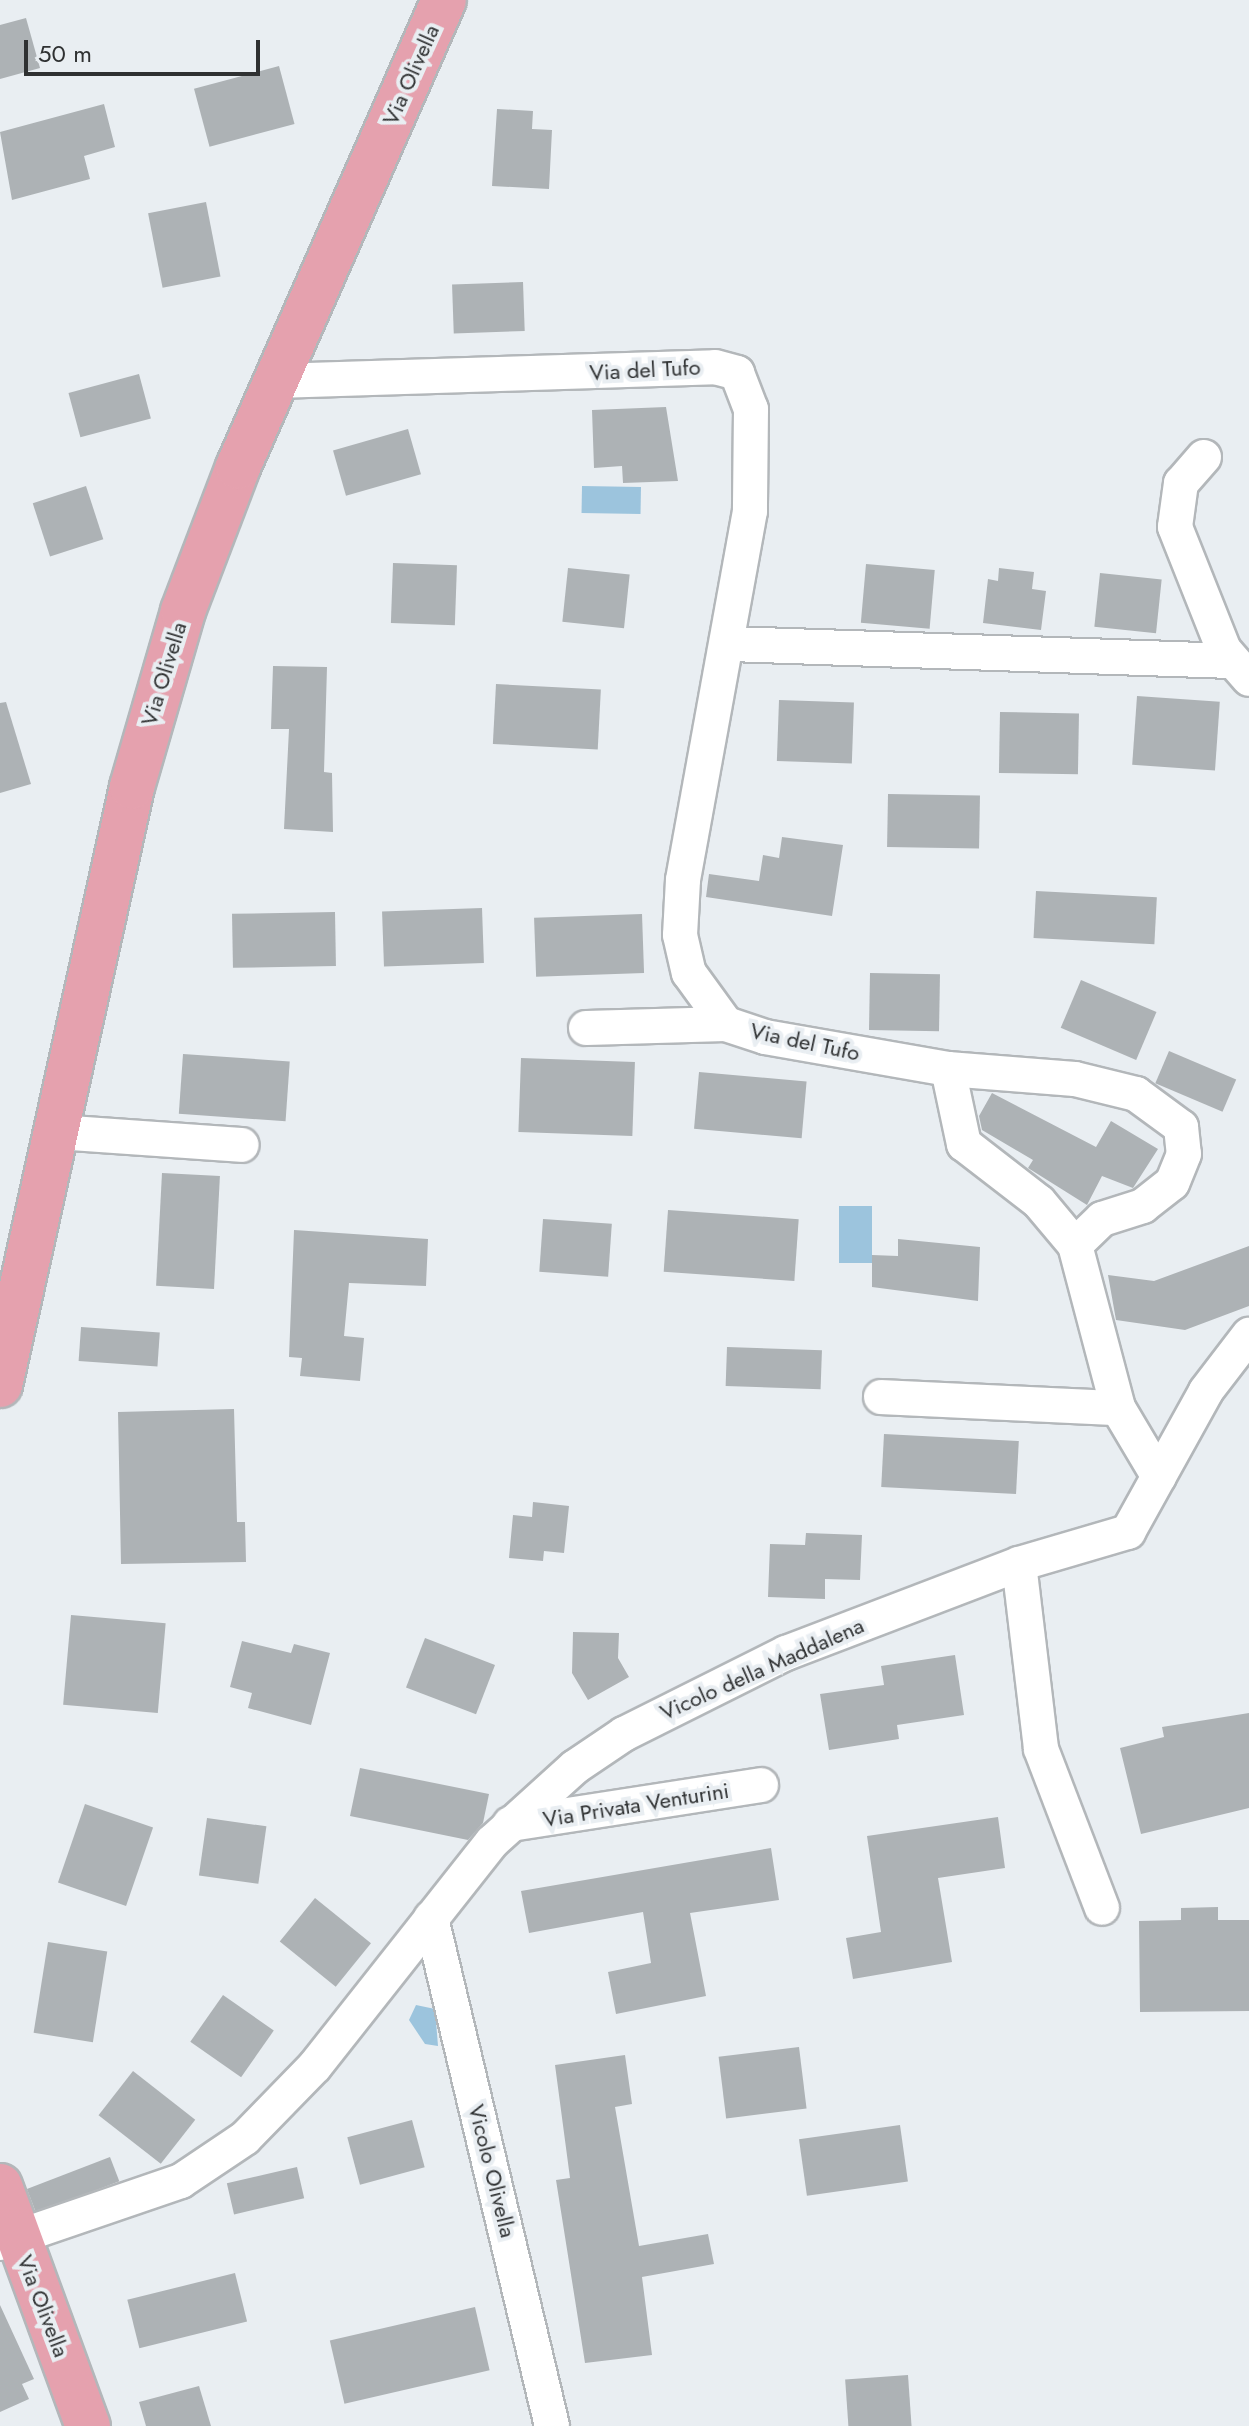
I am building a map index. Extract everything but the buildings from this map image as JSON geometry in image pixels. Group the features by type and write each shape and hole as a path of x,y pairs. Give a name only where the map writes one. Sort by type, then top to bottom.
{"main road":[{"name":"Via Olivella","path":"0,1385 152,713 194,577 276,381 444,0"},
{"name":"Via Olivella","path":"0,2186 9,2241 88,2426"}],"street":[{"name":"Via del Tufo","path":"276,381 702,367 737,373 751,409 752,492 730,644 680,910 689,973 726,1024 948,1069 1090,1083 1136,1094 1181,1127 1184,1154 1172,1183 1143,1206 1102,1219 1075,1245"},
{"path":"730,644 1240,670 1174,519 1181,483 1204,457"},
{"path":"586,1028 726,1024"},
{"path":"948,1069 964,1144 1039,1202 1075,1245 1118,1408 1159,1477"},
{"path":"56,1132 242,1145"},
{"name":"Vicolo della Maddalena","path":"9,2241 134,2201 230,2149 315,2066 431,1918 510,1824 575,1767 670,1708 786,1653 1019,1564 1128,1532 1206,1391 1249,1335"},
{"path":"881,1397 1118,1408"},
{"path":"1019,1564 1041,1749 1102,1908"},
{"name":"Via Privata Venturini","path":"510,1824 761,1785"},
{"name":"Vicolo Olivella","path":"431,1918 552,2426"}],"water":[{"path":"582,486 641,487 641,514 582,513"},
{"path":"839,1206 872,1206 872,1263 839,1263"},
{"path":"416,2005 435,2009 438,2046 425,2044 409,2020"}]}
